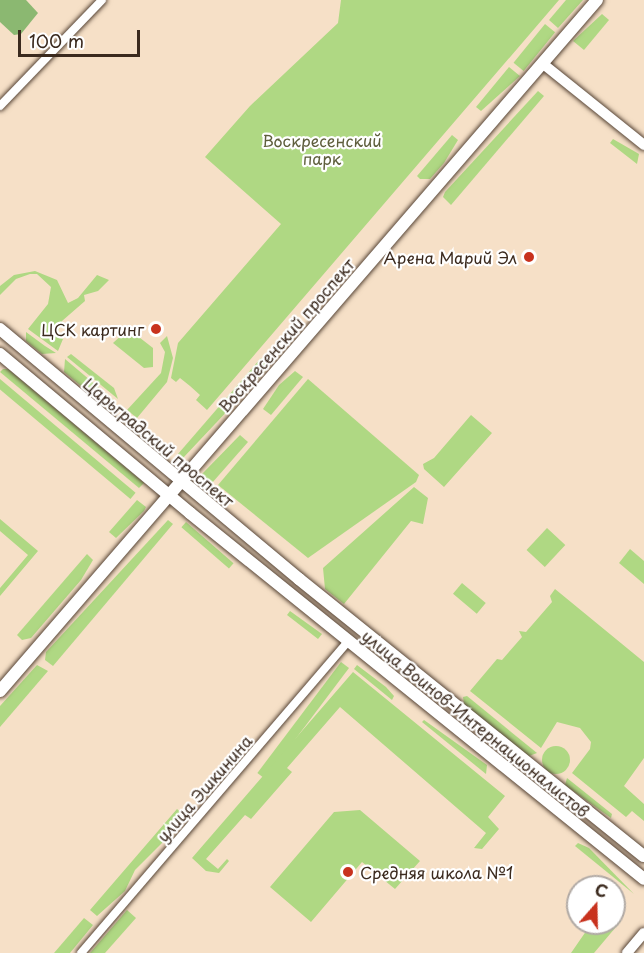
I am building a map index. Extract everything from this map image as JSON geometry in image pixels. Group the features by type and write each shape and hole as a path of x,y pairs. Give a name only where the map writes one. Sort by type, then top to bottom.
{"main road":[{"name":"Воскресенский проспект","path":"0,691 597,0"},
{"path":"543,63 644,145"},
{"name":"Царьградский проспект","path":"0,329 299,579"},
{"name":"Царьградский проспект","path":"0,354 169,496 288,592"},
{"name":"улица Воинов-Интернационалистов","path":"299,579 644,856"},
{"name":"улица Воинов-Интернационалистов","path":"288,592 644,879"},
{"path":"627,953 644,933"}],"street":[{"path":"0,106 102,0"},
{"name":"улица Эшкинина","path":"81,953 348,641"}],"green space":[{"path":"0,0 26,0 38,13 21,34 14,35 0,22"},
{"name":"Воскресенский парк","path":"341,0 559,0 207,410 196,400 200,395 190,386 180,378 176,382 171,378 178,343 281,224 205,157 250,106 338,23"},
{"path":"566,0 583,0 558,28 549,20"},
{"path":"602,14 609,20 584,50 573,41"},
{"path":"545,24 555,32 524,71 514,63"},
{"path":"509,67 520,76 481,111 476,107"},
{"path":"538,91 544,96 451,205 443,197 445,192"},
{"path":"452,135 458,140 444,163 430,179 420,179 417,176"},
{"path":"613,139 639,154 637,164 610,143"},
{"path":"35,271 57,280 68,303 78,298 97,275 109,280 98,291 84,295 85,301 62,321 57,335 63,339 58,351 28,329 48,304 51,287 37,274 30,274 16,279 0,295 0,286 14,275"},
{"path":"26,332 56,353 42,354 26,341"},
{"path":"125,332 135,334 153,348 153,367 144,368 113,343"},
{"path":"167,336 173,358 167,382 137,418 127,410 161,373 165,352 160,343"},
{"path":"71,354 114,388 118,399 67,357"},
{"path":"261,358 267,364 266,370 183,458 178,454"},
{"path":"65,359 116,402 103,404 64,372"},
{"path":"8,369 144,483 139,488 0,372"},
{"path":"295,371 303,377 271,415 263,409 279,385"},
{"path":"0,379 136,493 130,499 0,389"},
{"path":"308,379 419,475 416,482 308,558 218,485"},
{"path":"471,415 492,433 444,487 424,469 423,464 434,458"},
{"path":"240,435 248,442 212,483 202,474"},
{"path":"414,487 428,498 423,524 411,521 344,604 325,589 323,568"},
{"path":"137,500 146,507 144,511 116,538 109,532"},
{"path":"0,519 38,551 0,596 0,588 28,555 0,531"},
{"path":"168,520 173,524 53,666 45,660 46,652"},
{"path":"186,522 234,563 229,569 181,527"},
{"path":"547,528 565,545 545,567 527,550"},
{"path":"630,549 644,561 644,584 619,563"},
{"path":"87,554 93,560 81,580 31,638 22,640 17,635"},
{"path":"462,583 486,603 477,614 453,594"},
{"path":"555,589 644,662 644,758 624,786 644,804 644,821 632,811 626,817 572,773 590,749 591,742 580,728 557,722 541,748 470,691 497,659 502,660 522,637 519,631 526,632 552,602 550,596"},
{"path":"290,611 322,634 318,639 287,615"},
{"path":"341,662 349,668 265,779 257,773"},
{"path":"37,665 48,671 0,727 0,706"},
{"path":"357,665 386,687 394,696 392,700 354,669"},
{"path":"353,672 505,796 488,817 499,829 482,849 474,848 486,833 340,707 287,768 292,772 251,819 245,815 206,859 218,869 227,859 229,861 219,873 206,871 192,858"},
{"path":"467,696 537,753 529,756 464,704 463,697"},
{"path":"424,720 487,765 486,774 422,722"},
{"path":"556,746 566,750 570,760 566,770 556,774 546,770 542,760 546,750"},
{"path":"567,778 612,814 611,818 565,785"},
{"path":"177,809 184,815 184,821 135,870 125,891 97,916 90,910"},
{"path":"360,810 420,861 395,889 362,862 311,922 270,887 334,812"},
{"path":"578,843 589,848 615,875 611,875 575,846"},
{"path":"127,910 136,918 105,953 90,953"},
{"path":"84,918 93,925 70,953 54,953"},
{"path":"583,935 609,935 594,953 571,953"}],"place":[{"name":"Арена Марий Эл","path":"529,257"},
{"name":"ЦСК картинг","path":"156,329"},
{"name":"Средняя школа №1","path":"348,872"}]}
